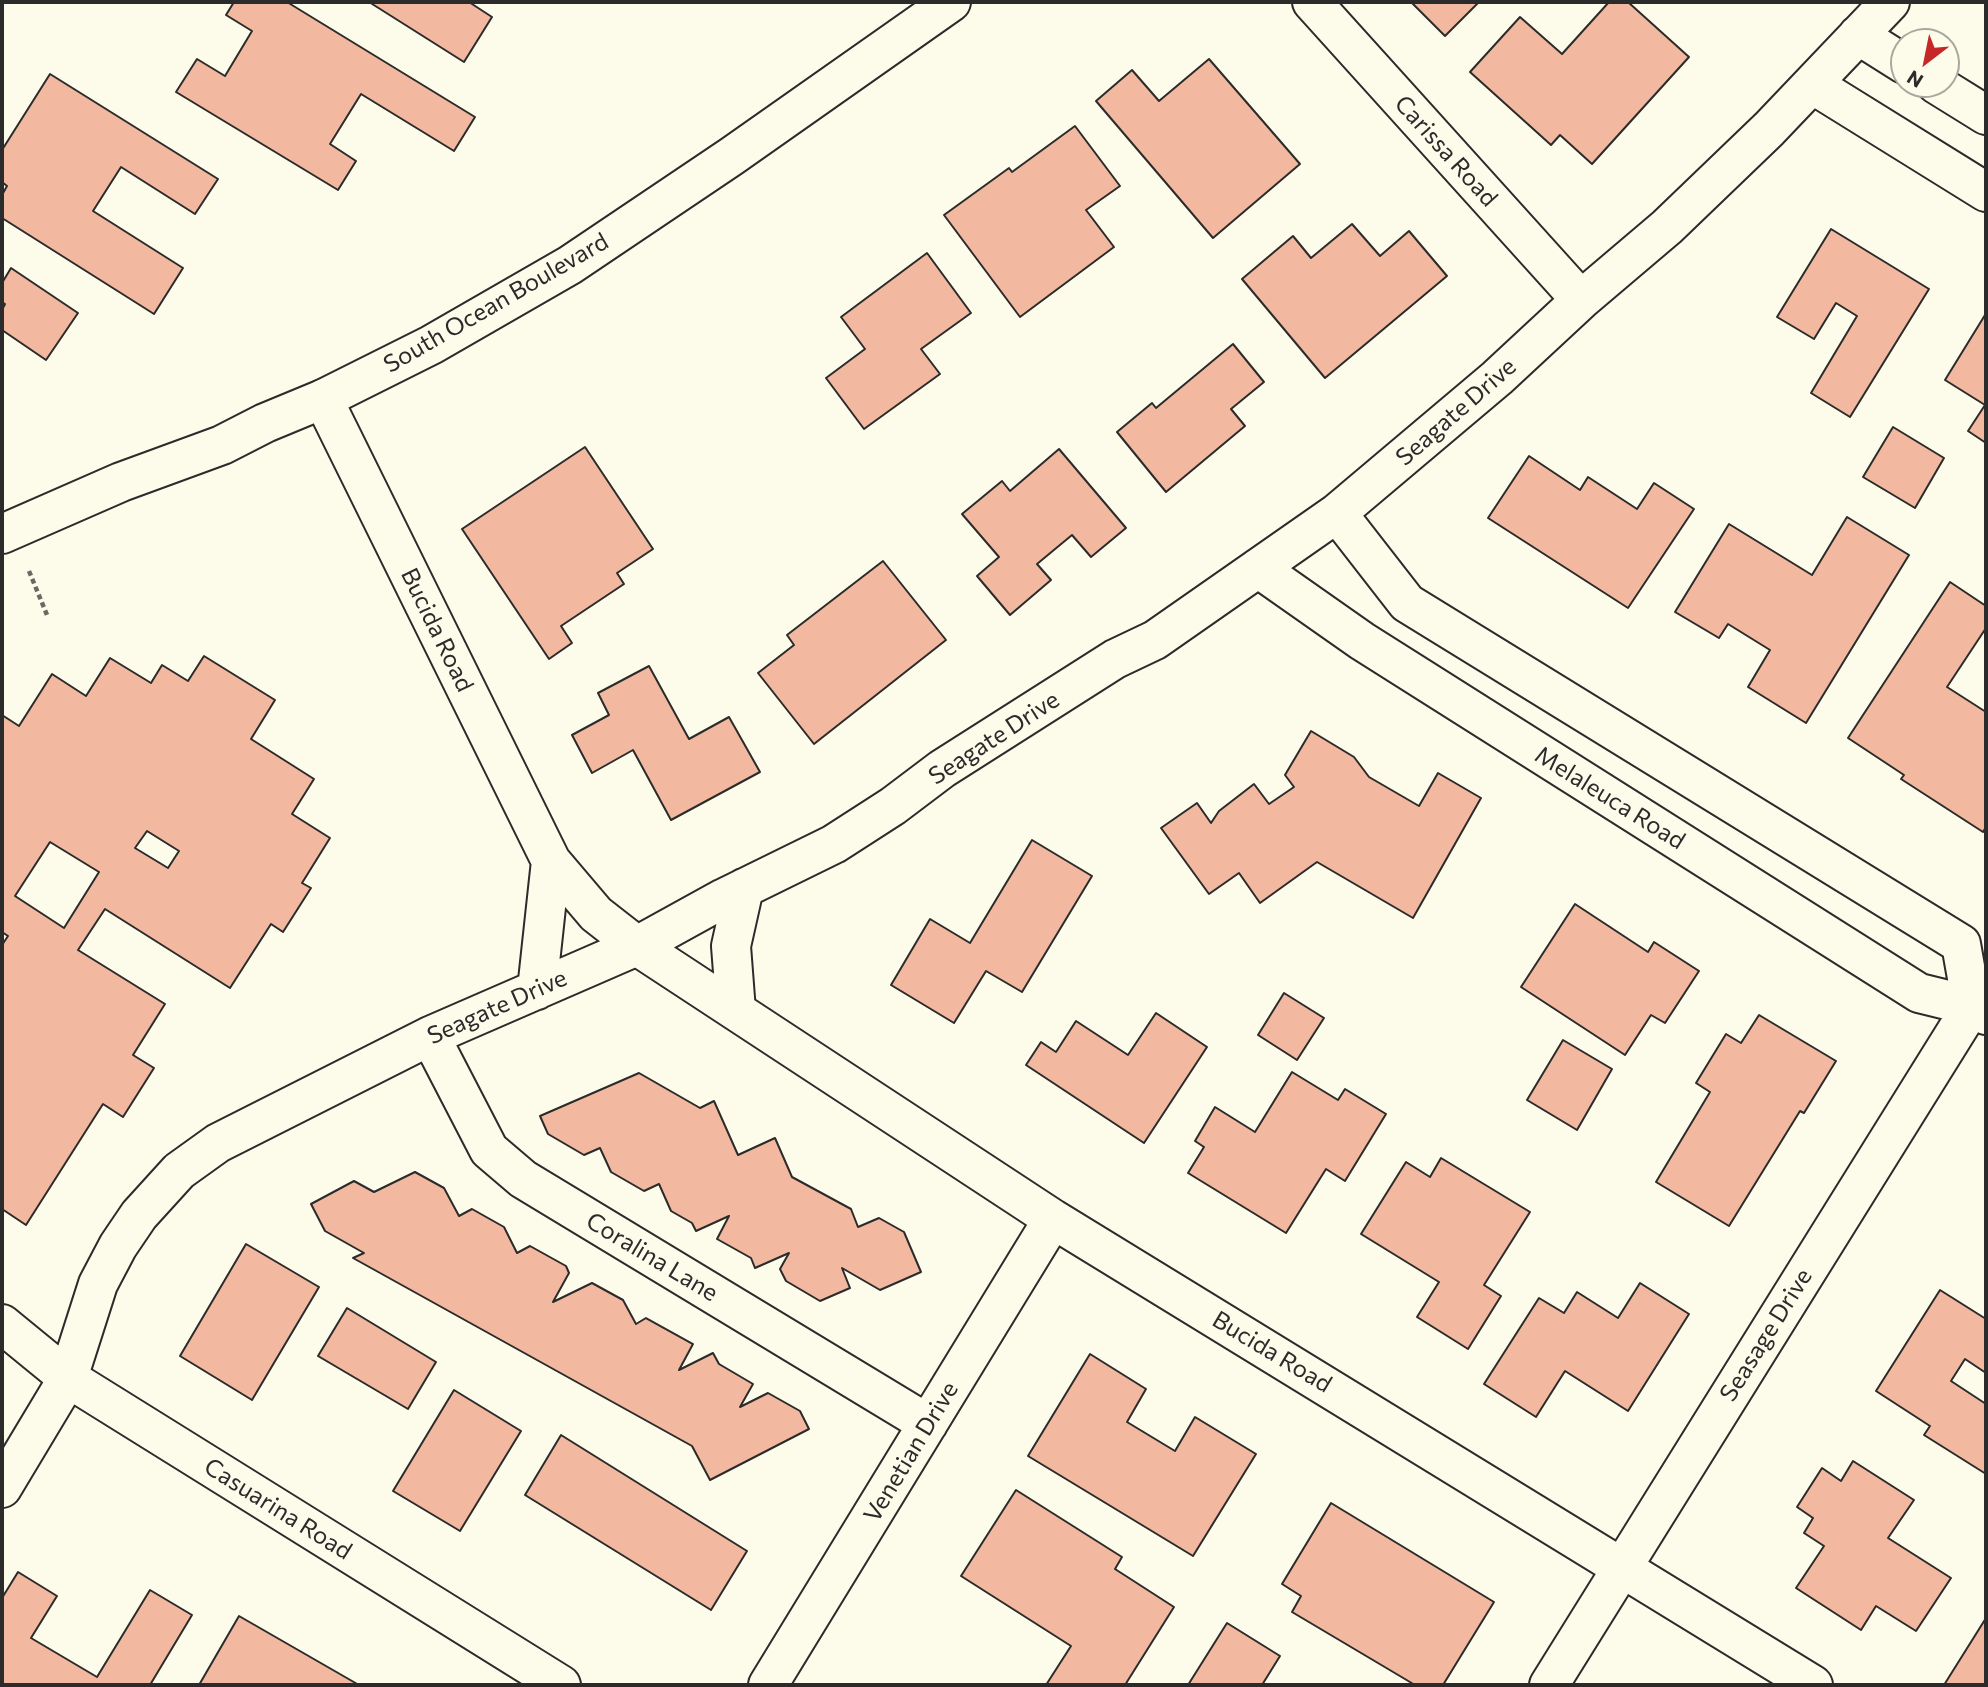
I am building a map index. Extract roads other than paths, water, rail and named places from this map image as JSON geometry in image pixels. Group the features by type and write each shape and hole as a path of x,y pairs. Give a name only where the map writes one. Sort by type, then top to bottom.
{"street":[{"name":"South Ocean Boulevard","path":"2,534 121,482 222,445 432,345 570,265 732,156 951,2"},
{"name":"Carissa Road","path":"1312,2 1581,300"},
{"name":"Seagate Drive","path":"2,1488 68,1378 98,1284 113,1256 139,1215 179,1171 218,1143 430,1036 637,946 744,888 834,844 1115,659 1155,640 1337,513 1497,378 1581,300 1667,227 1769,129 1889,2"},
{"path":"1858,35 1890,55"},
{"path":"1812,84 1986,192"},
{"path":"1959,98 1986,115"},
{"name":"Bucida Road","path":"323,399 551,860 596,914 637,946 1053,1219 1813,1685"},
{"path":"1337,513 1407,603 1961,944 1981,1002"},
{"name":"Melaleuca Road","path":"1258,568 1362,641 1919,993 1981,1002"},
{"path":"537,990 551,860"},
{"path":"736,1011 731,946 744,888"},
{"name":"Seasage Drive","path":"1549,1685 1981,1002"},
{"name":"Coralina Lane","path":"430,1036 489,1150 523,1179 928,1424"},
{"name":"Venetian Drive","path":"768,1685 1053,1219"},
{"name":"Casuarina Road","path":"2,1324 68,1378 561,1685"}]}
